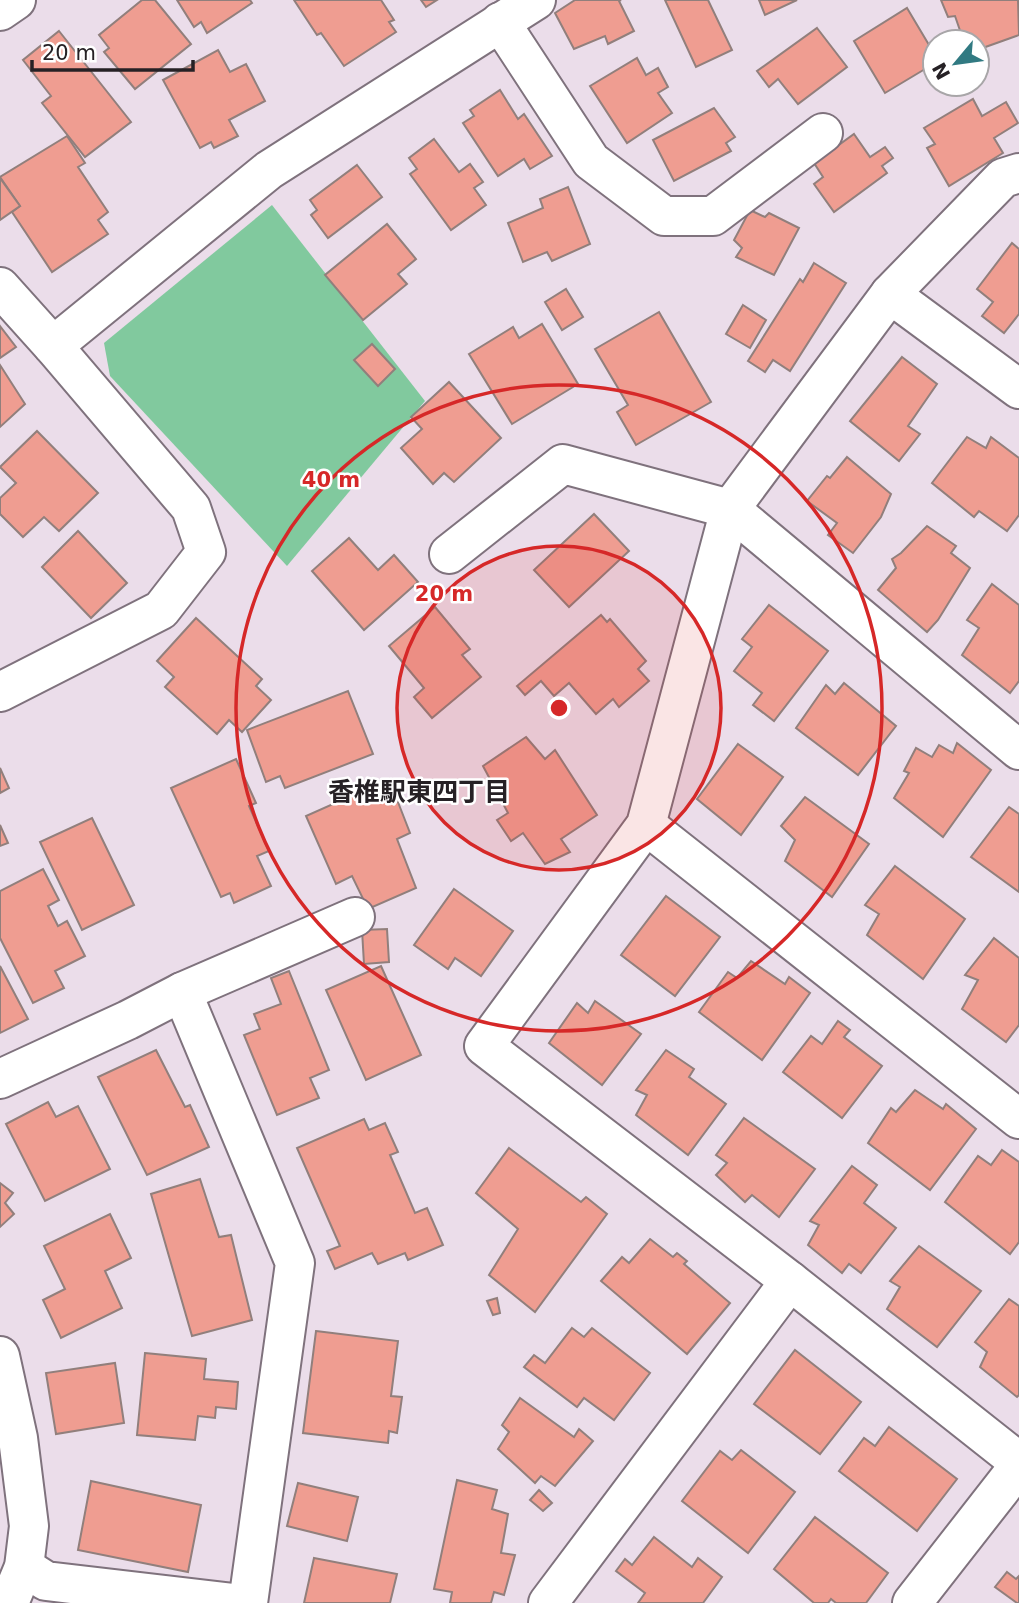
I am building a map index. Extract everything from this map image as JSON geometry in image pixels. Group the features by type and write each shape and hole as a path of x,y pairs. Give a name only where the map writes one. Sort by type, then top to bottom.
{"street":[{"path":"0,11 16,0"},
{"path":"53,346 269,170 536,0"},
{"path":"500,22 591,161 664,216 713,216 822,133"},
{"path":"912,1603 1019,1464 790,1281 484,1046 646,825 730,509 890,294 1003,178 1019,173"},
{"path":"0,287 191,508 206,552 162,610 0,692"},
{"path":"890,294 1019,389"},
{"path":"449,554 563,464 730,509 1019,750"},
{"path":"646,825 1019,1119"},
{"path":"0,1079 182,992 355,917"},
{"path":"182,992 295,1263 248,1603"},
{"path":"548,1603 790,1281"},
{"path":"0,1356 18,1438 29,1525 24,1567 9,1603"},
{"path":"24,1567 46,1581 234,1603"}],"green space":[{"path":"272,205 425,401 287,566 110,376 104,343"}],"building":[{"path":"142,0 155,0 191,44 135,89 104,52 109,48 99,35"},
{"path":"177,0 250,0 252,3 207,33 201,22 194,27"},
{"path":"294,0 381,0 394,20 389,22 396,32 344,66 321,33 317,35"},
{"path":"421,0 437,0 426,7"},
{"path":"575,0 621,0 619,1 634,31 608,44 605,36 574,49 555,13"},
{"path":"665,0 708,0 732,50 696,67"},
{"path":"759,0 797,0 765,15"},
{"path":"941,0 1018,0 1019,35 991,45 991,28 959,28 955,16 948,17"},
{"path":"907,8 921,32 921,71 885,93 854,41"},
{"path":"817,28 847,67 798,104 778,79 769,87 757,71"},
{"path":"59,31 131,122 85,157 42,103 51,96 23,60"},
{"path":"218,50 230,72 246,64 265,101 229,120 238,136 214,148 211,142 200,148 163,80"},
{"path":"637,58 646,75 658,68 668,87 658,93 672,113 627,143 590,86"},
{"path":"500,90 518,119 524,114 552,156 530,169 524,159 498,176 463,123 474,116 470,110"},
{"path":"973,99 982,116 1006,102 1018,123 994,138 1003,153 949,186 927,148 935,144 924,128"},
{"path":"714,108 735,137 726,143 731,151 674,181 653,140"},
{"path":"854,134 870,157 885,147 893,158 882,166 887,173 834,212 814,184 823,177 814,163"},
{"path":"67,136 85,163 78,167 108,212 98,220 108,234 52,272 12,212 20,206 0,177"},
{"path":"434,139 459,172 470,164 483,182 474,188 486,205 451,230 410,174 417,169 409,158"},
{"path":"357,165 382,197 328,238 311,215 317,210 310,200"},
{"path":"0,178 20,206 0,220"},
{"path":"568,187 590,244 552,261 547,252 523,262 508,223 543,208 540,199"},
{"path":"750,210 765,217 769,213 799,228 774,275 736,257 742,248 734,240"},
{"path":"387,224 416,259 398,274 407,284 363,320 325,275"},
{"path":"1012,243 1019,249 1019,314 1004,333 982,316 993,302 977,289"},
{"path":"814,263 846,283 790,371 773,360 765,372 748,361 800,279 803,282"},
{"path":"566,289 583,317 562,330 545,302"},
{"path":"743,305 766,320 750,348 726,334"},
{"path":"659,312 711,402 636,445 617,412 628,405 595,349"},
{"path":"542,324 578,384 512,424 469,354 513,327 519,338"},
{"path":"0,326 16,347 0,358"},
{"path":"372,344 395,369 378,386 354,360"},
{"path":"902,357 937,384 908,426 920,434 899,461 850,421"},
{"path":"0,365 25,404 0,427"},
{"path":"449,382 501,438 454,482 444,473 433,484 401,448 422,429 411,417"},
{"path":"37,431 98,493 59,531 44,517 23,537 0,514 0,498 16,483 0,467"},
{"path":"967,437 986,448 991,437 1019,458 1019,515 1007,531 979,511 974,517 932,483"},
{"path":"847,457 891,494 881,517 853,553 828,535 837,523 807,501"},
{"path":"594,514 629,551 569,607 534,570"},
{"path":"927,526 956,546 951,553 970,568 938,620 927,632 878,590 896,568 892,559"},
{"path":"78,531 127,583 91,618 42,567"},
{"path":"349,538 378,570 394,555 418,582 364,630 312,571"},
{"path":"992,584 1019,605 1019,681 1010,693 962,655 979,628 967,620"},
{"path":"769,605 828,651 774,721 753,705 762,693 734,671 752,647 742,639"},
{"path":"435,607 470,649 462,655 481,677 432,718 414,697 424,688 389,646"},
{"path":"601,615 607,622 610,619 646,661 638,669 649,681 619,707 613,699 596,714 569,683 554,696 541,681 525,695 517,686"},
{"path":"196,618 262,679 256,686 271,700 242,732 229,720 217,734 165,687 174,677 157,661"},
{"path":"844,683 896,726 858,775 796,728 826,685 835,694"},
{"path":"348,691 373,754 285,788 280,776 266,782 247,730"},
{"path":"526,737 545,759 555,750 597,815 561,839 570,852 545,864 523,833 511,841 497,820 508,813 483,766"},
{"path":"957,743 991,770 943,837 894,798 909,773 904,771 916,748 932,757 939,745 953,753"},
{"path":"738,744 783,777 741,835 697,799"},
{"path":"236,759 256,803 249,806 269,851 257,856 271,886 234,903 230,893 221,897 171,788"},
{"path":"0,768 9,788 0,793"},
{"path":"389,779 410,833 397,839 416,888 368,909 352,876 336,884 306,816"},
{"path":"805,797 869,844 832,897 785,861 795,840 781,826"},
{"path":"1009,807 1019,814 1019,892 971,857"},
{"path":"92,818 134,905 82,930 40,842"},
{"path":"0,825 8,843 0,846"},
{"path":"895,866 965,919 923,979 867,935 879,914 865,905"},
{"path":"43,869 59,900 48,906 58,926 67,921 85,956 55,971 64,988 33,1003 0,938 0,891"},
{"path":"454,889 513,931 481,976 455,958 448,969 414,945"},
{"path":"666,896 720,937 675,996 621,955"},
{"path":"387,929 389,962 364,964 362,930"},
{"path":"994,938 1019,958 1019,1025 1006,1042 962,1009 978,980 965,975"},
{"path":"751,961 785,984 789,977 810,993 762,1060 699,1012 728,972 737,978"},
{"path":"0,966 28,1019 0,1033"},
{"path":"381,966 421,1055 366,1080 326,990"},
{"path":"289,971 329,1070 310,1078 319,1098 277,1115 244,1035 260,1029 254,1014 281,1004 271,978"},
{"path":"595,1001 641,1034 602,1085 549,1043 577,1003 588,1013"},
{"path":"838,1021 850,1030 844,1037 882,1066 842,1118 783,1072 811,1036 822,1044"},
{"path":"156,1050 185,1107 190,1105 209,1147 147,1175 98,1077"},
{"path":"666,1050 694,1069 689,1077 726,1104 688,1155 636,1115 647,1095 636,1090"},
{"path":"915,1090 943,1109 946,1104 976,1129 930,1190 868,1143 891,1108 896,1112"},
{"path":"48,1102 56,1117 78,1106 110,1169 45,1201 6,1124"},
{"path":"744,1118 815,1169 779,1217 752,1195 745,1202 716,1175 727,1163 716,1155"},
{"path":"364,1119 369,1130 385,1123 398,1152 390,1155 415,1213 427,1208 443,1245 408,1260 405,1253 378,1264 372,1253 335,1269 327,1251 340,1246 297,1148"},
{"path":"509,1148 581,1202 586,1197 607,1214 535,1312 489,1275 518,1229 476,1193"},
{"path":"1002,1150 1019,1162 1019,1242 1010,1254 945,1202 978,1156 991,1165"},
{"path":"852,1166 877,1185 864,1203 896,1228 861,1273 849,1264 842,1273 808,1245 819,1225 810,1221"},
{"path":"200,1179 219,1237 231,1235 252,1320 192,1336 151,1194"},
{"path":"0,1183 13,1193 5,1203 14,1214 0,1227"},
{"path":"110,1214 131,1258 105,1271 122,1308 61,1338 43,1300 65,1289 44,1246"},
{"path":"650,1239 673,1257 677,1253 687,1261 684,1264 730,1303 687,1354 601,1281 622,1257 629,1263"},
{"path":"919,1246 981,1291 937,1347 887,1309 900,1287 890,1281"},
{"path":"497,1298 500,1313 493,1315 487,1301"},
{"path":"1009,1299 1019,1306 1017,1397 980,1367 987,1352 975,1342"},
{"path":"572,1328 584,1337 592,1328 650,1373 614,1420 584,1398 577,1407 524,1367 534,1355 545,1363"},
{"path":"316,1331 398,1341 391,1396 402,1397 397,1433 389,1431 388,1443 303,1433"},
{"path":"795,1350 861,1402 820,1454 754,1404"},
{"path":"145,1353 206,1359 204,1379 238,1382 236,1409 216,1407 215,1418 198,1416 195,1440 137,1435"},
{"path":"115,1363 124,1423 56,1434 46,1373"},
{"path":"520,1398 574,1437 579,1429 593,1441 555,1486 541,1476 535,1483 498,1449 509,1432 502,1425"},
{"path":"889,1427 957,1479 917,1531 839,1471 864,1438 875,1446"},
{"path":"741,1450 795,1492 748,1553 682,1501 720,1451 732,1460"},
{"path":"457,1480 497,1490 492,1509 508,1514 501,1553 515,1555 504,1595 494,1592 491,1603 450,1603 452,1592 434,1589"},
{"path":"91,1481 201,1505 188,1572 78,1550"},
{"path":"298,1483 358,1497 347,1541 287,1526"},
{"path":"539,1490 552,1503 543,1511 530,1500"},
{"path":"815,1517 888,1573 866,1603 836,1603 831,1599 828,1603 814,1603 774,1569"},
{"path":"654,1537 692,1567 698,1558 722,1577 703,1603 638,1603 645,1593 616,1571 625,1559 632,1565"},
{"path":"314,1558 397,1574 390,1603 304,1603"},
{"path":"1007,1572 1016,1579 1019,1576 1019,1603 995,1587"}],"district":[{"name":"香椎駅東四丁目","path":"419,792"}]}
